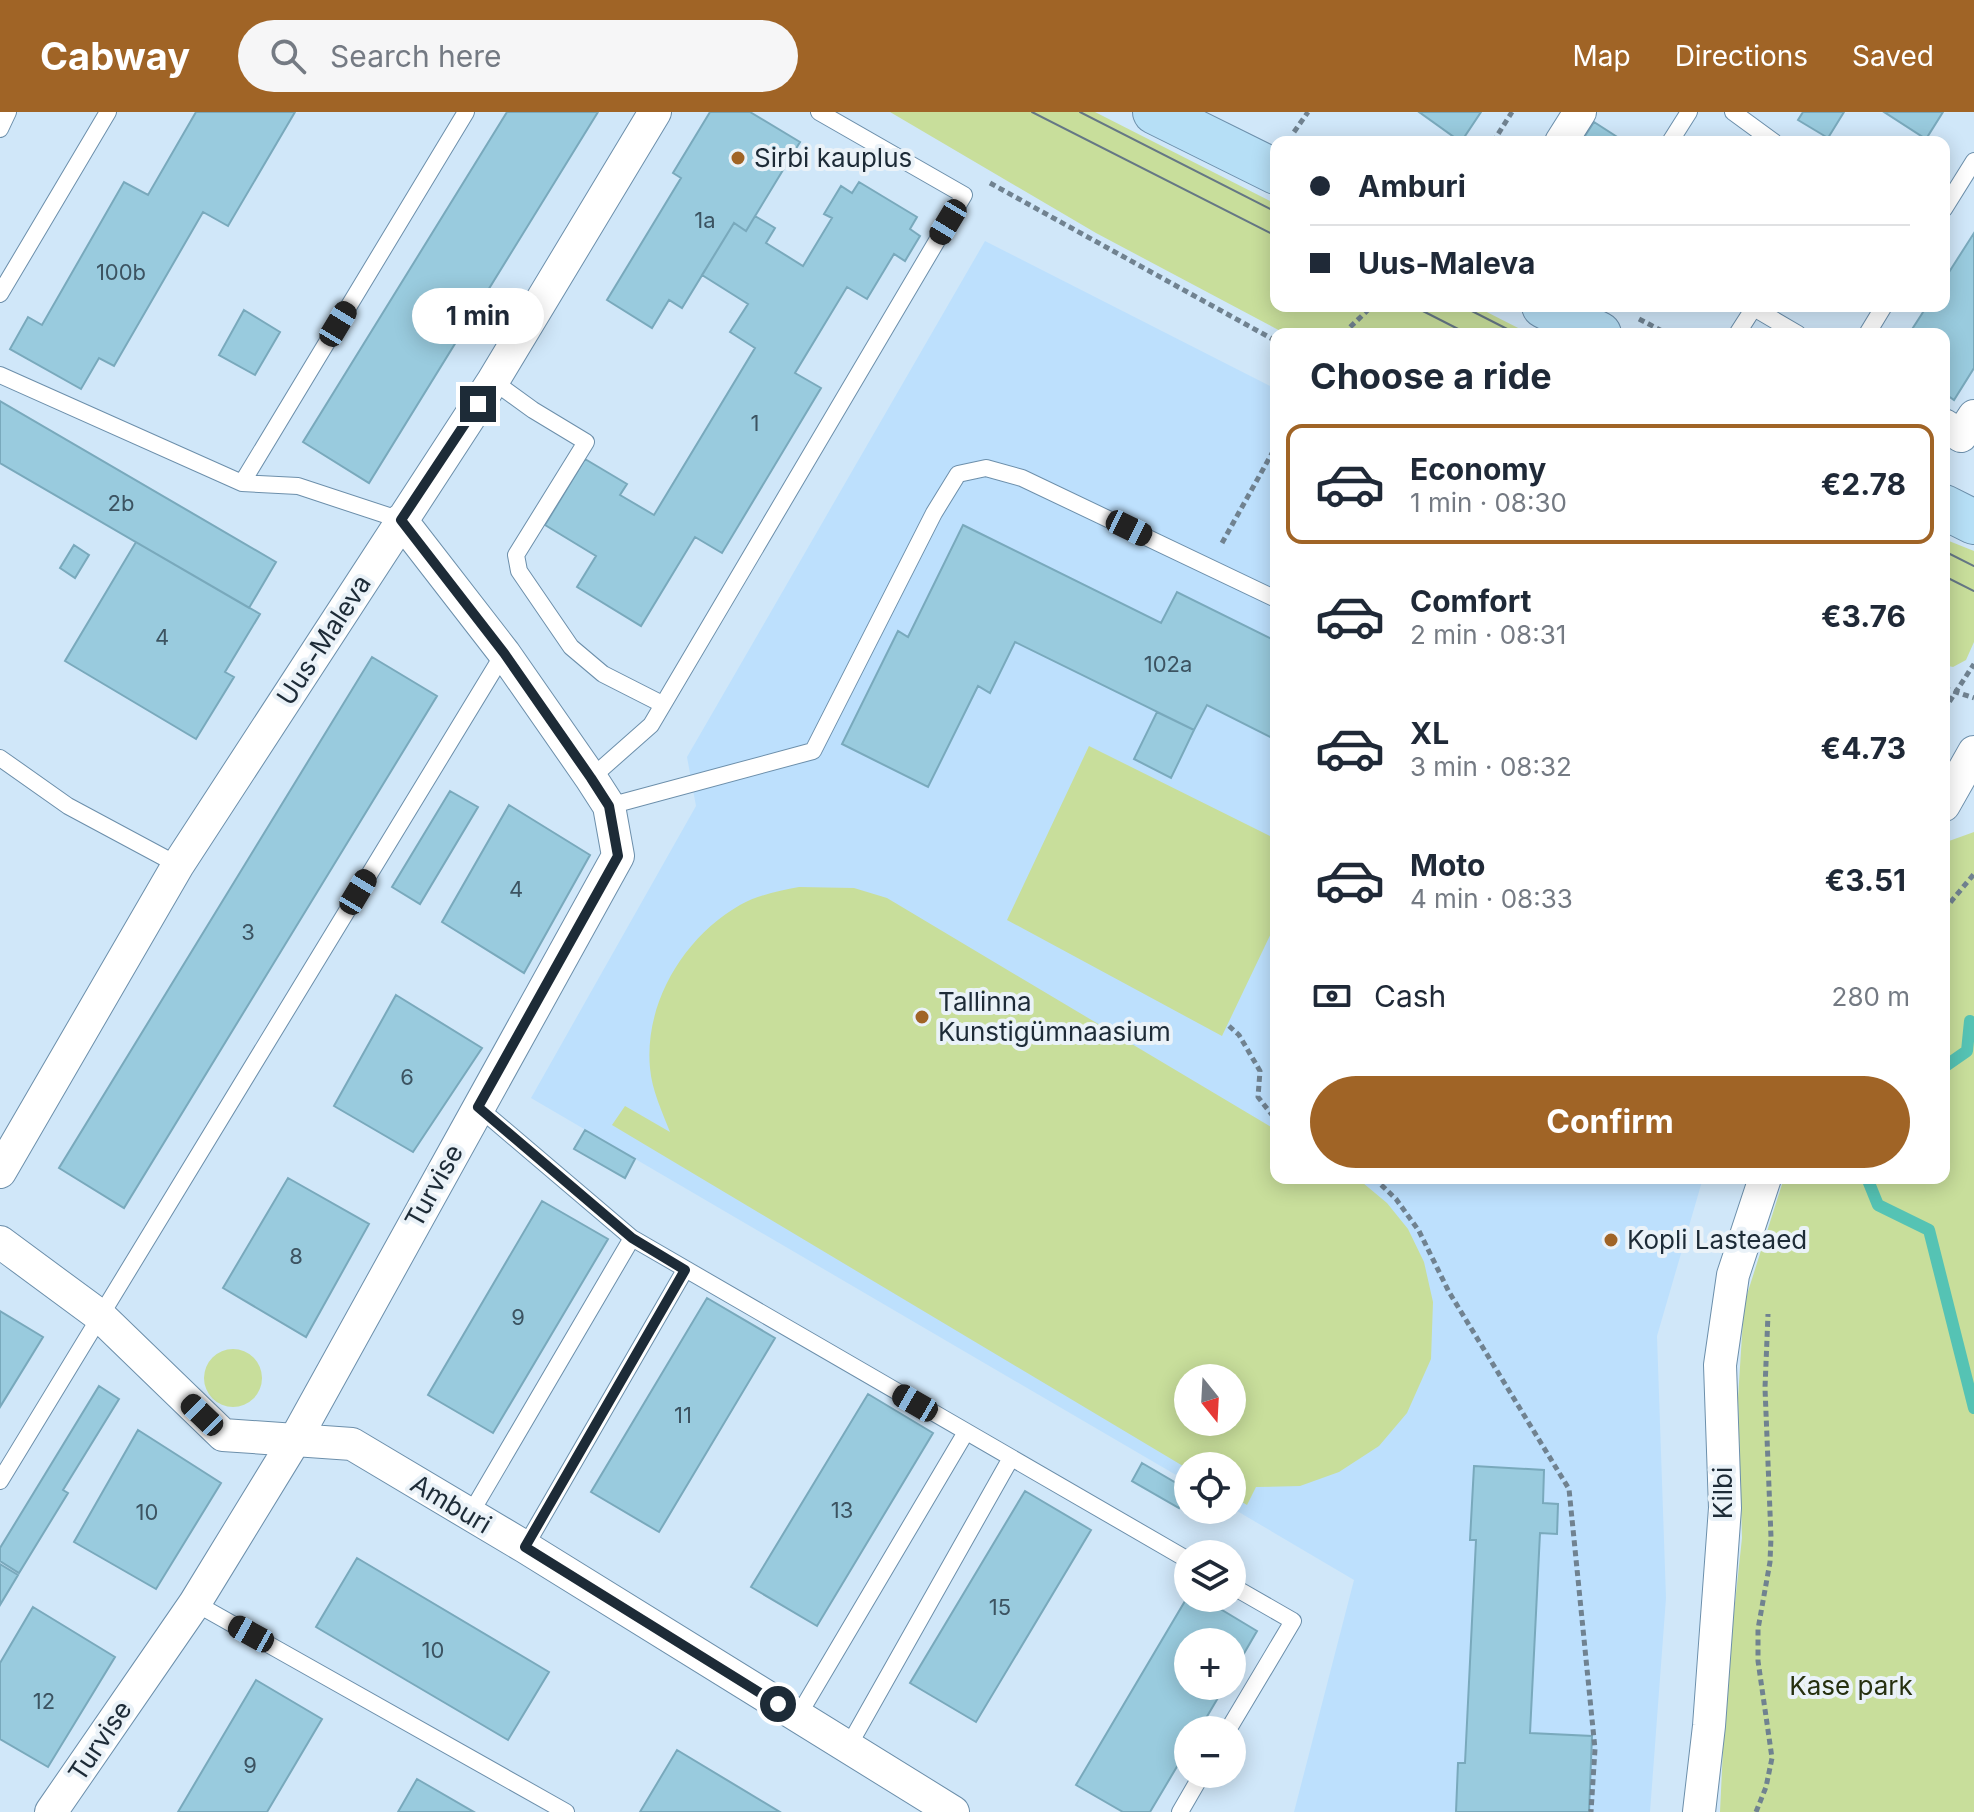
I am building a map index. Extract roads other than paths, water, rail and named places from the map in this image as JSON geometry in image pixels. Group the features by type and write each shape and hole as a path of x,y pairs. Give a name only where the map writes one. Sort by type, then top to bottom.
{"street":[{"name":"Uus-Maleva","path":"0,1172 178,865 493,381 655,112"},
{"path":"1155,112 1270,152"},
{"path":"1565,136 1580,112"},
{"path":"1556,312 1587,328"},
{"path":"1950,429 1961,436 1974,416"},
{"path":"1950,510 1974,522"},
{"name":"Turvise","path":"51,1812 195,1603 296,1438 618,856 609,806 591,778 504,653 401,520"},
{"path":"1950,794 1974,752"},
{"name":"Kilbi","path":"1699,1812 1709,1726 1725,1508 1720,1365 1733,1275 1763,1184"},
{"name":"Amburi","path":"0,1242 99,1315 223,1435 352,1444 525,1547 953,1812"}],"lane":[{"path":"0,129 8,112"},
{"path":"0,294 108,112"},
{"path":"242,483 466,112"},
{"path":"591,778 651,725 964,195 819,112"},
{"path":"1674,136 1689,112"},
{"path":"1733,112 1766,136"},
{"path":"1950,199 1974,161"},
{"path":"1762,312 1788,328"},
{"path":"0,375 242,483 298,486 401,520"},
{"path":"493,381 586,442 516,555 519,571 571,647 603,674 662,704"},
{"path":"609,806 813,751 934,513 958,474 986,468 1022,478 1270,596"},
{"path":"0,1481 504,653"},
{"path":"0,758 68,806 178,865"},
{"path":"478,1107 632,1238 1174,1552"},
{"path":"469,1516 632,1238"},
{"path":"525,1547 685,1270"},
{"path":"798,1716 966,1432"},
{"path":"848,1747 1011,1458"},
{"path":"1236,1716 1293,1621 1246,1594"},
{"path":"195,1603 559,1810"},
{"path":"1180,1812 1194,1788"}],"waterway":[{"path":"1950,1063 1967,1051 1970,1021"},
{"path":"1869,1184 1878,1205 1929,1230 1974,1408"}],"tram line":[{"path":"1032,112 1270,233"},
{"path":"1080,112 1270,209"},
{"path":"1425,312 1456,328"},
{"path":"1474,312 1505,328"},
{"path":"1950,554 1974,566"},
{"path":"1950,579 1974,591"}],"place":[{"name":"Sirbi kauplus","path":"738,158"},
{"name":"Tallinna Kunstigümnaasium","path":"922,1017"},
{"name":"Kopli Lasteaed","path":"1611,1240"}],"park label":[{"name":"Kase park","path":"1851,1686"}]}
